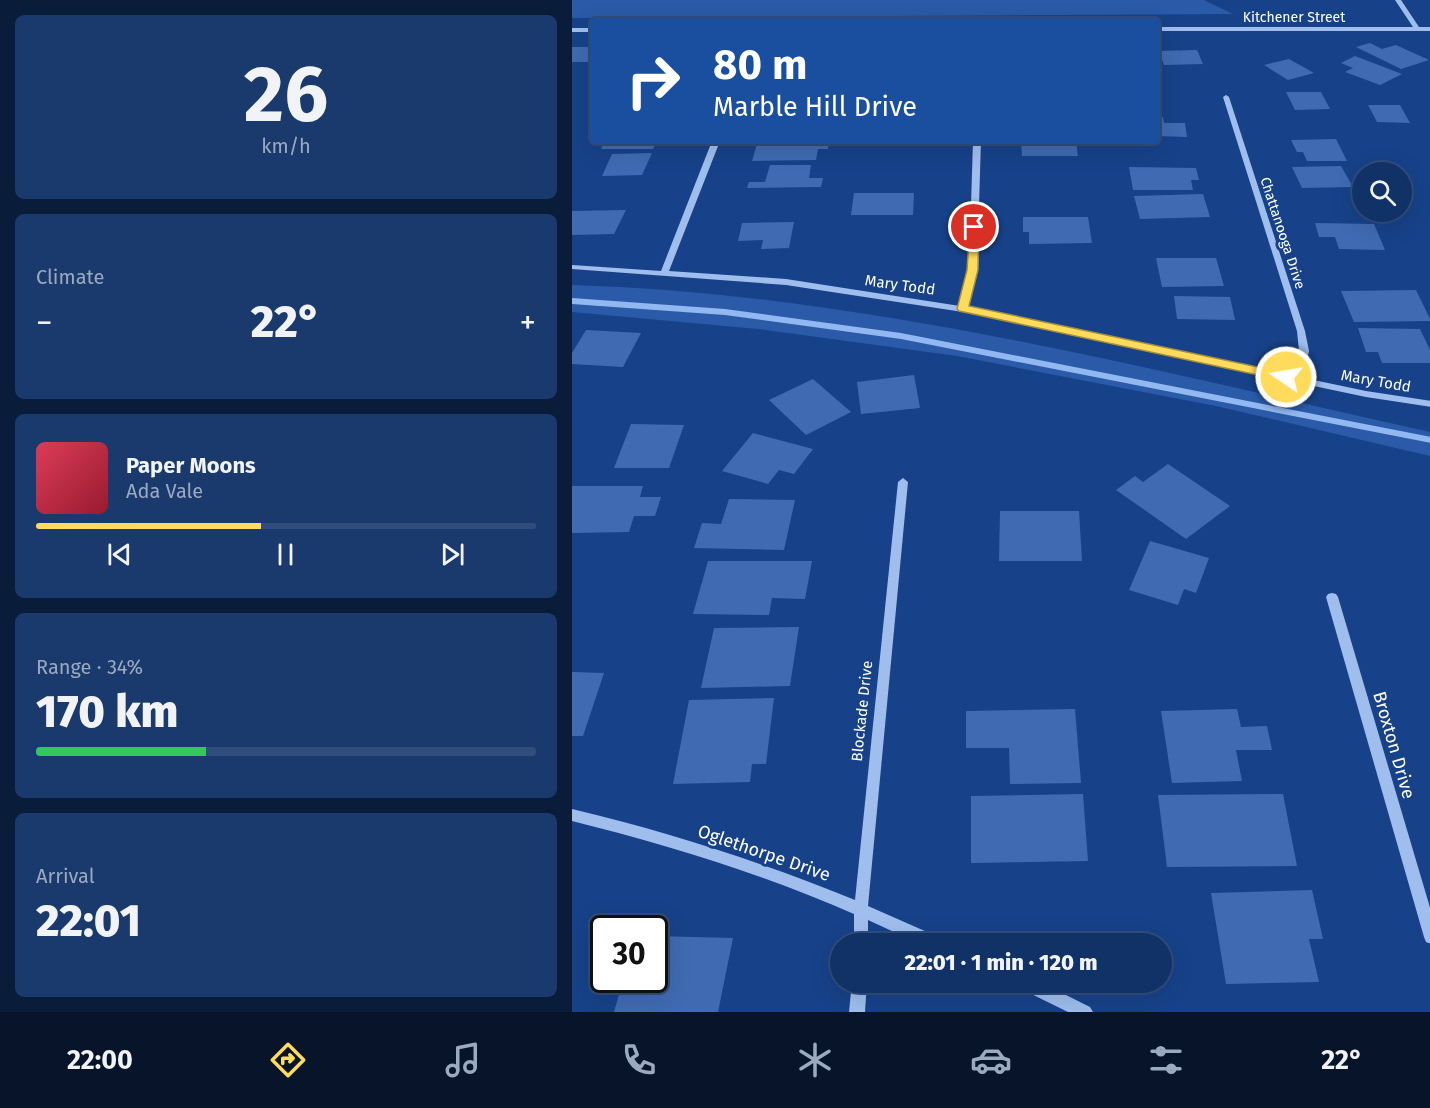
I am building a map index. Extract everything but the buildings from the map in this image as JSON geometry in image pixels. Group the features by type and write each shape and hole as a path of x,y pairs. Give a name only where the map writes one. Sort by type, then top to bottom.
{"street":[{"path":"1398,0 1417,29"},
{"name":"Kitchener Street","path":"1160,29 1430,29"},
{"path":"572,30 590,30"},
{"name":"Chattanooga Drive","path":"1226,97 1301,331 1304,351 1300,380"},
{"path":"665,272 715,144"},
{"path":"963,309 973,270 977,144"},
{"name":"Mary Todd","path":"572,267 786,282 963,309 1300,380 1430,404"},
{"name":"Blockade Drive","path":"861,933 861,908 903,482"},
{"name":"Broxton Drive","path":"1332,597 1430,937"},
{"name":"Oglethorpe Drive","path":"572,815 724,857 861,908 914,933"},
{"path":"857,1012 859,993"},
{"path":"1045,993 1085,1012"}],"shaded area":[{"path":"572,0 1204,0 1233,14 572,18"},
{"path":"572,285 681,291 789,303 1004,338 1430,432 1430,456 1216,406 957,356 758,329 572,312"}],"waterway":[{"path":"572,301 725,312 901,336 1431,440"}],"route":[{"path":"974,227 973,270 963,309 1286,377"}]}
